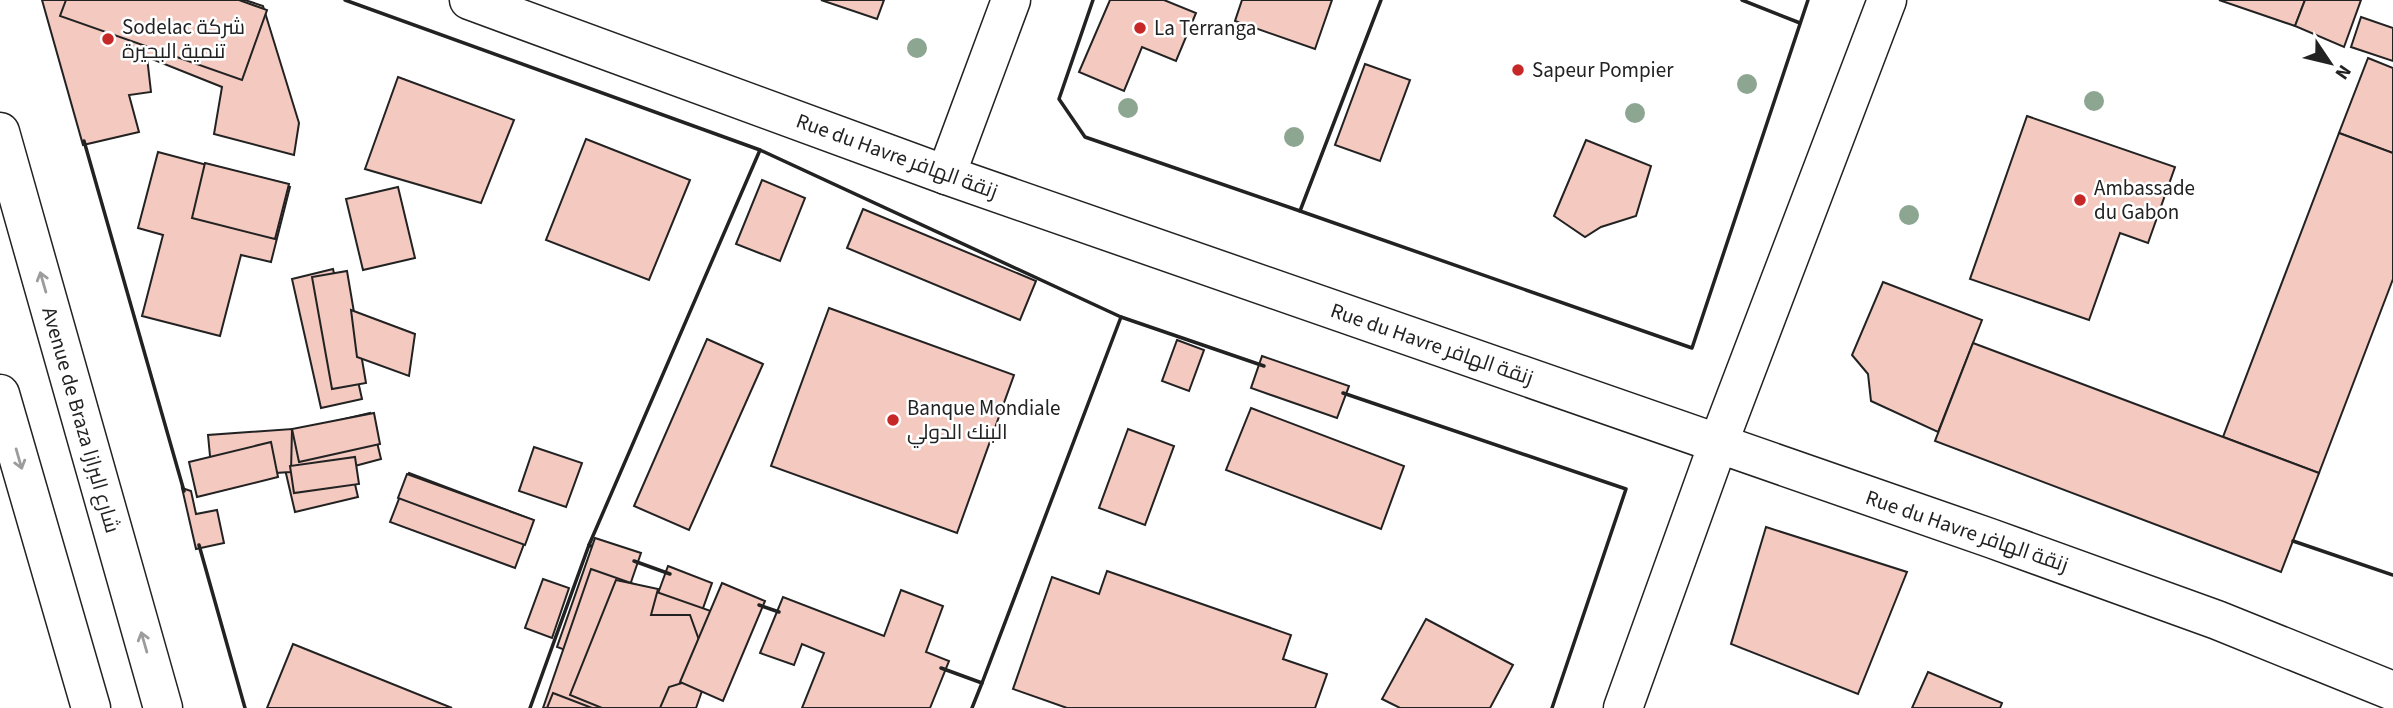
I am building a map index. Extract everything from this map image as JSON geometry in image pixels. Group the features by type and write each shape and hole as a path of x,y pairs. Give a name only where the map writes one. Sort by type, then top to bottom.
{"main road":[{"name":"Rue du Havre زنقة الهافر","path":"470,0 946,174 1990,538 2217,620 2393,691"},
{"path":"946,174 1011,0"},
{"path":"1623,708 1718,444 1887,0"},
{"name":"Avenue de Braza شارع البرازا","path":"0,132 163,708"},
{"path":"0,394 90,708"}],"building":[{"path":"42,0 245,0 263,6 299,123 294,155 214,134 222,87 147,57 151,92 129,95 139,132 83,145"},
{"path":"66,0 239,0 267,10 242,80 60,16"},
{"path":"821,0 884,0 877,19"},
{"path":"1110,0 1164,0 1196,13 1176,61 1142,47 1124,91 1079,72"},
{"path":"1242,0 1332,0 1315,49 1235,21"},
{"path":"2219,0 2305,0 2295,26"},
{"path":"2305,0 2361,0 2344,47 2295,26"},
{"path":"2361,17 2393,28 2393,61 2351,47"},
{"path":"2368,58 2393,68 2393,153 2339,133"},
{"path":"1365,64 1410,80 1380,161 1335,145"},
{"path":"398,77 514,120 481,203 365,169"},
{"name":"Ambassade du Gabon","path":"2027,116 2175,167 2148,243 2120,233 2089,320 1970,279"},
{"path":"2339,133 2393,153 2393,279 2319,473 2223,437"},
{"path":"586,139 690,180 649,280 546,240"},
{"path":"1586,140 1651,166 1636,216 1601,227 1585,237 1554,216"},
{"path":"158,152 290,187 271,262 241,255 220,336 142,316 163,235 138,228"},
{"path":"205,163 289,184 275,239 192,218"},
{"path":"762,180 805,198 780,261 736,244"},
{"path":"398,187 415,258 363,270 346,199"},
{"path":"863,209 1036,281 1020,320 847,248"},
{"path":"333,269 362,399 321,408 292,279"},
{"path":"347,271 366,383 332,389 312,277"},
{"path":"1883,282 1982,320 1938,432 1871,401 1868,374 1852,355"},
{"name":"Banque Mondiale البنك الدولي","path":"829,308 1014,375 957,533 771,466"},
{"path":"351,310 415,334 409,376 357,357"},
{"path":"707,339 763,364 689,530 634,506"},
{"path":"1177,340 1204,350 1189,391 1162,381"},
{"path":"1973,343 2319,473 2281,572 1935,441"},
{"path":"1262,356 1349,386 1337,418 1251,388"},
{"path":"1251,408 1404,466 1381,529 1226,470"},
{"path":"370,413 381,459 351,467 358,497 295,512 277,435"},
{"path":"374,413 380,444 299,462 292,429"},
{"path":"292,429 291,472 212,477 208,435"},
{"path":"1128,429 1174,446 1145,525 1099,508"},
{"path":"271,442 278,477 197,497 189,462"},
{"path":"534,447 582,463 566,507 519,491"},
{"path":"355,457 359,484 294,493 290,466"},
{"path":"409,473 533,520 515,568 390,522"},
{"path":"407,474 534,520 525,545 398,498"},
{"path":"182,488 191,491 196,514 217,510 224,543 196,549"},
{"path":"1766,527 1907,572 1858,694 1731,644"},
{"path":"595,538 641,553 603,664 557,647"},
{"path":"668,566 712,583 678,678 633,662"},
{"path":"591,569 728,617 696,708 543,708"},
{"path":"1107,571 1291,635 1283,659 1327,674 1315,708 1067,708 1013,689 1052,577 1099,594"},
{"path":"543,579 569,588 552,638 525,628"},
{"path":"616,580 658,589 651,615 690,615 704,654 695,679 669,687 660,708 602,708 570,695"},
{"path":"722,583 765,601 723,701 680,682"},
{"path":"901,590 943,606 926,652 949,661 930,708 802,708 824,653 802,644 794,665 760,653 783,597 884,636"},
{"path":"1426,619 1513,665 1490,708 1400,708 1382,699"},
{"path":"293,644 452,708 267,708"},
{"path":"1928,672 2002,703 2000,708 1912,708"},
{"path":"553,693 592,708 547,708"}],"wall":[{"path":"345,0 760,150"},
{"path":"1093,0 1059,99 1085,137 1300,211"},
{"path":"1381,0 1300,211 1692,348 1808,0"},
{"path":"1742,0 1800,23"},
{"path":"84,141 184,491"},
{"path":"589,545 760,150 1121,317 982,683"},
{"path":"1121,317 1264,366"},
{"path":"1343,393 1626,489 1552,708"},
{"path":"2293,541 2393,575"},
{"path":"199,545 245,708"},
{"path":"530,708 589,545 591,546"},
{"path":"634,561 670,574"},
{"path":"759,605 779,612"},
{"path":"941,668 982,683 972,708"}],"place":[{"name":"La Terranga","path":"1140,28"},
{"name":"Sodelac شركة تنمية البحيرة","path":"108,39"},
{"name":"Sapeur Pompier","path":"1518,70"},
{"name":"Ambassade du Gabon","path":"2080,200"},
{"name":"Banque Mondiale البنك الدولي","path":"893,420"}]}
